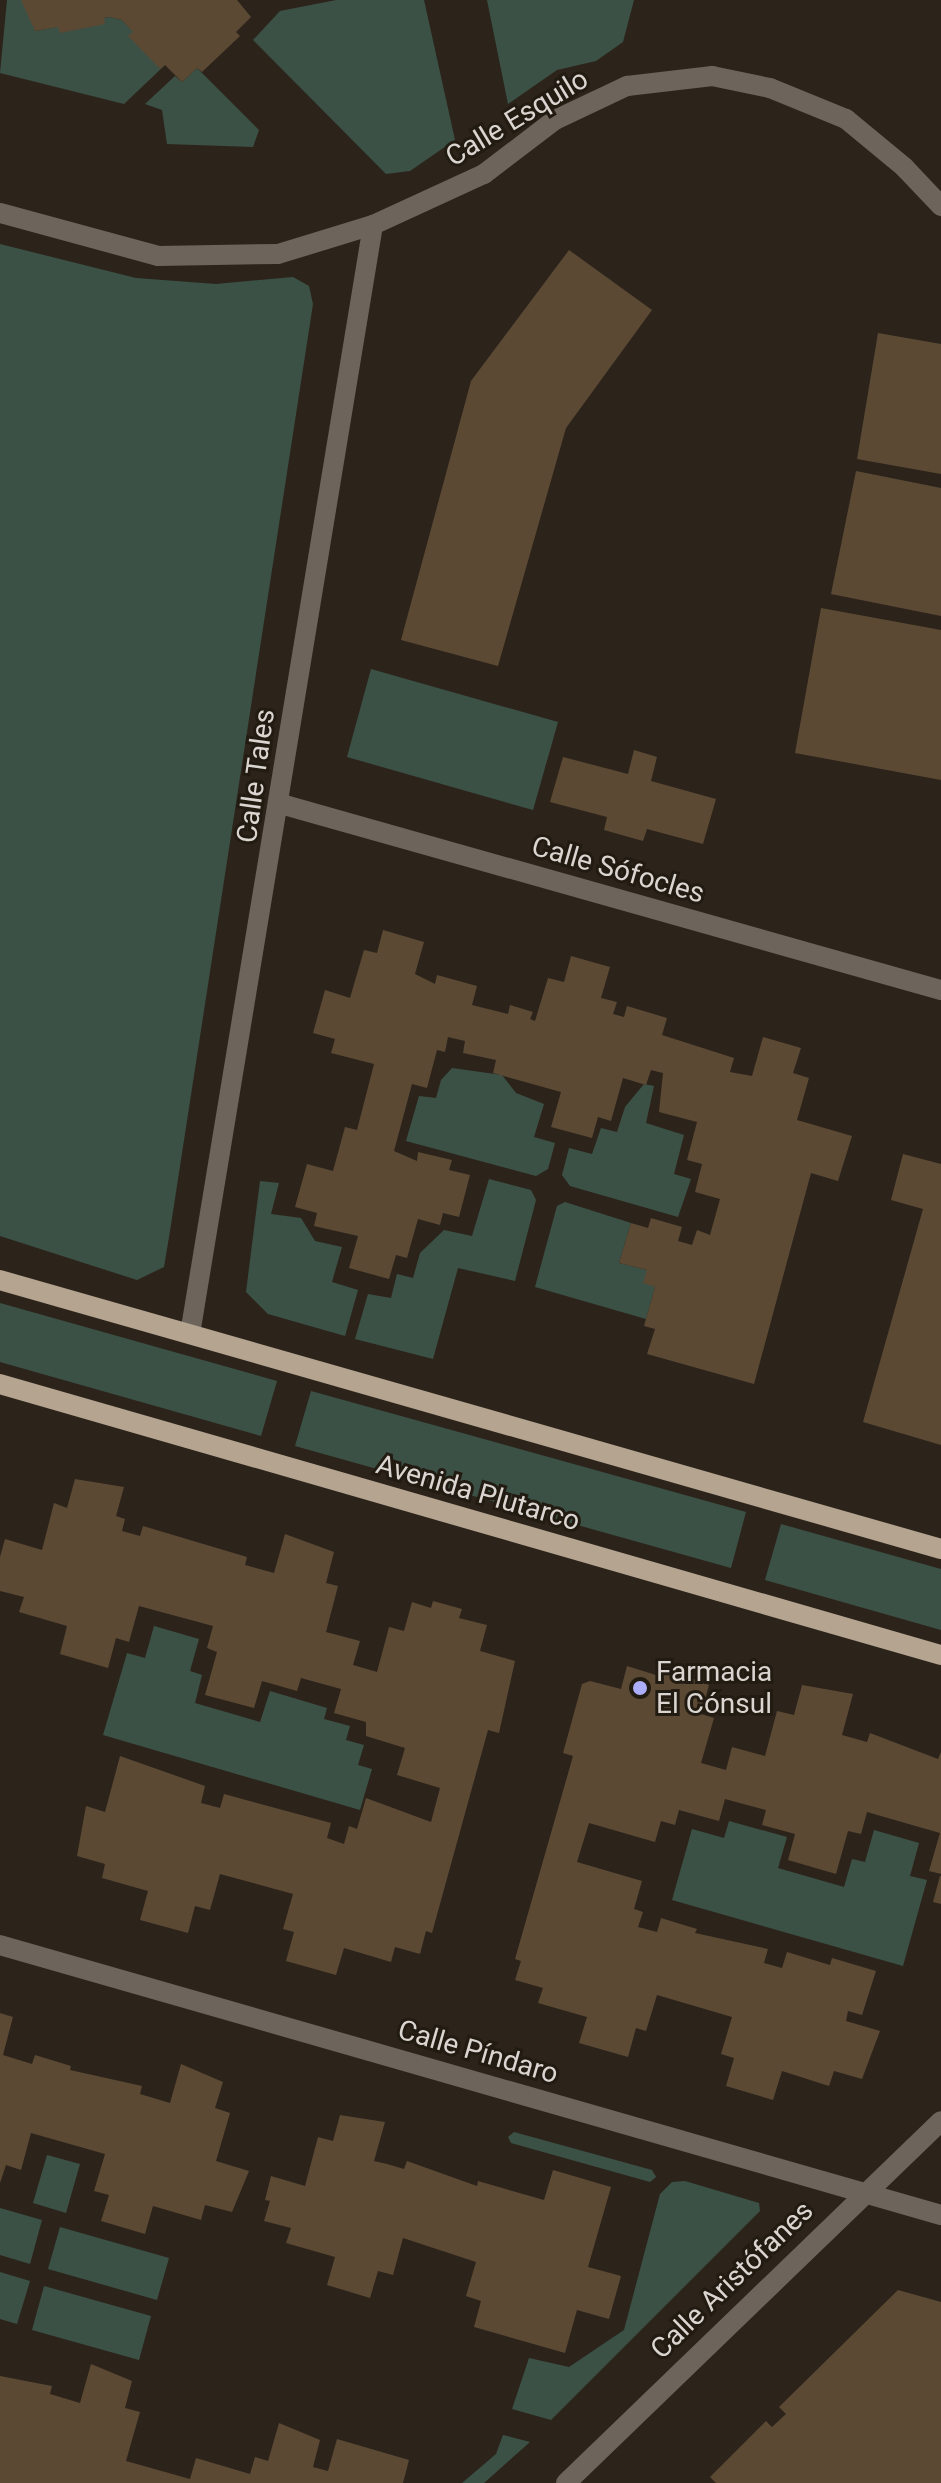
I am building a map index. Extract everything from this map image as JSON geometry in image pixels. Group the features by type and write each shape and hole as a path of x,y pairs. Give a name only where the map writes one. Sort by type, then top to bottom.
{"main road":[{"path":"0,1280 941,1549"},
{"name":"Avenida Plutarco","path":"0,1384 941,1655"}],"street":[{"name":"Calle Esquilo","path":"0,213 158,256 278,254 373,225 484,174 555,120 627,86 712,76 770,88 846,119 904,167 941,206"},
{"name":"Calle Tales","path":"190,1334 281,804 373,225"},
{"name":"Calle Sófocles","path":"281,804 941,990"},
{"name":"Calle Píndaro","path":"0,1945 941,2215"},
{"name":"Calle Aristófanes","path":"566,2483 863,2191 941,2121"}],"green space":[{"path":"7,0 27,0 35,31 110,17 122,20 165,65 124,104 0,73"},
{"path":"336,0 424,0 455,140 410,171 386,174 253,40 280,11"},
{"path":"487,0 634,0 623,42 596,61 557,70 508,104"},
{"path":"197,68 259,130 253,147 167,144 162,110 145,104 175,76 182,82"},
{"path":"0,244 136,278 216,284 293,277 309,286 313,304 164,1267 137,1280 0,1236"},
{"path":"371,669 558,722 533,810 347,757"},
{"path":"452,1068 502,1075 516,1093 544,1104 534,1137 555,1143 548,1169 536,1176 406,1141 419,1096 436,1098 441,1080"},
{"path":"644,1084 654,1086 646,1123 684,1135 674,1174 691,1179 678,1217 570,1186 562,1175 569,1148 592,1154 601,1128 617,1132 625,1107"},
{"path":"489,1179 531,1190 536,1200 515,1281 458,1268 433,1359 355,1339 368,1294 391,1298 397,1274 413,1278 420,1253 444,1230 472,1236"},
{"path":"260,1181 279,1183 271,1214 301,1218 315,1241 342,1247 332,1282 358,1290 345,1336 268,1314 246,1292"},
{"path":"565,1202 631,1223 619,1263 647,1270 655,1287 646,1319 535,1287 557,1206"},
{"path":"0,1303 277,1381 261,1436 0,1362"},
{"path":"311,1391 746,1512 731,1568 295,1446"},
{"path":"781,1524 941,1569 941,1630 765,1580"},
{"path":"154,1626 199,1639 190,1671 202,1675 195,1703 260,1722 270,1691 327,1708 324,1719 350,1726 346,1740 364,1745 358,1765 372,1769 360,1810 103,1735 127,1653 145,1658"},
{"path":"729,1821 787,1837 778,1868 844,1887 852,1859 865,1862 874,1830 919,1843 910,1876 927,1880 903,1966 672,1900 692,1829 724,1838"},
{"path":"514,2132 652,2170 656,2177 650,2182 511,2143 508,2137"},
{"path":"47,2155 80,2164 66,2213 33,2203"},
{"path":"685,2181 759,2203 760,2211 551,2420 512,2409 529,2358 569,2367 624,2330 660,2194 672,2182"},
{"path":"0,2208 42,2220 30,2264 0,2255"},
{"path":"60,2227 169,2258 157,2300 48,2269"},
{"path":"0,2272 30,2281 17,2324 0,2319"},
{"path":"44,2286 151,2316 139,2360 32,2330"},
{"path":"503,2435 530,2442 484,2483 462,2483 496,2454"}],"building":[{"path":"21,0 237,0 251,17 236,32 240,36 202,72 197,68 182,82 165,65 160,69 128,36 133,32 122,20 104,18 105,24 60,33 58,27 35,31"},
{"path":"569,250 652,310 566,428 498,666 401,640 471,381"},
{"path":"878,333 941,344 941,474 857,459"},
{"path":"856,471 941,488 941,616 831,594"},
{"path":"821,608 941,630 941,780 795,753"},
{"path":"634,750 657,757 651,781 716,799 703,844 647,829 643,841 604,830 607,817 550,802 563,757 628,774"},
{"path":"383,930 424,942 415,974 435,984 437,975 477,986 472,1005 508,1014 510,1005 533,1012 530,1019 535,1021 548,978 564,982 571,956 610,967 601,998 617,1002 613,1014 624,1017 627,1006 667,1018 662,1035 734,1058 730,1072 752,1076 763,1037 801,1048 793,1073 809,1078 797,1120 852,1136 838,1181 811,1173 754,1384 647,1354 655,1329 644,1326 655,1287 643,1283 647,1270 619,1263 631,1223 648,1228 651,1218 682,1227 678,1241 692,1245 697,1230 710,1235 720,1199 695,1192 702,1164 687,1160 697,1122 659,1112 663,1073 651,1070 646,1085 623,1078 611,1121 598,1117 592,1138 551,1127 561,1092 493,1073 496,1060 463,1053 465,1041 448,1037 445,1052 437,1050 427,1088 412,1084 394,1151 417,1161 418,1152 452,1160 449,1170 470,1175 459,1217 443,1213 440,1225 418,1219 407,1258 396,1255 389,1279 349,1268 358,1236 314,1226 317,1213 295,1207 307,1164 333,1171 345,1127 357,1130 374,1064 331,1053 335,1039 313,1033 325,990 350,998 364,950 377,953"},
{"path":"903,1154 941,1164 941,1445 863,1422 923,1209 891,1200"},
{"path":"75,1479 124,1487 116,1516 125,1519 122,1531 140,1536 143,1526 247,1557 245,1565 274,1573 285,1534 334,1552 326,1583 338,1586 326,1632 360,1641 353,1665 377,1672 389,1627 404,1631 412,1602 431,1608 433,1601 462,1609 459,1618 487,1625 480,1651 515,1661 499,1733 488,1730 432,1933 426,1931 420,1954 395,1947 391,1962 344,1948 336,1975 286,1961 294,1932 283,1929 293,1894 220,1874 210,1910 195,1906 188,1933 140,1920 148,1891 102,1878 105,1864 77,1856 86,1806 105,1812 120,1756 205,1786 201,1803 220,1808 224,1794 331,1823 327,1838 344,1844 349,1826 357,1829 366,1798 431,1822 440,1788 397,1775 405,1748 366,1736 366,1722 334,1713 341,1689 301,1678 297,1691 262,1681 254,1708 205,1695 217,1652 207,1648 213,1626 139,1606 129,1642 116,1638 108,1668 60,1654 67,1626 19,1612 24,1597 0,1591 0,1557 5,1539 42,1550 54,1503 67,1508"},
{"path":"627,1666 659,1676 661,1666 709,1685 701,1714 714,1718 701,1763 726,1770 732,1747 765,1756 777,1711 794,1715 802,1685 853,1694 842,1735 867,1742 870,1733 938,1759 941,1752 941,1874 929,1871 940,1833 867,1812 861,1834 848,1831 836,1874 788,1860 795,1834 762,1825 766,1810 725,1799 719,1821 679,1810 675,1825 661,1821 655,1842 589,1823 577,1862 642,1881 634,1909 643,1912 638,1927 657,1932 661,1918 697,1929 695,1933 768,1949 764,1963 782,1968 787,1952 830,1965 832,1958 876,1971 862,2015 848,2011 846,2021 880,2031 862,2079 834,2071 829,2086 782,2071 773,2100 726,2086 734,2058 721,2054 732,2017 657,1995 646,2031 636,2028 628,2057 579,2043 587,2017 538,2003 543,1988 515,1980 521,1961 515,1959 573,1756 563,1753 582,1684 590,1681 621,1689"},
{"path":"941,1876 941,1904 933,1902"},
{"path":"0,2013 13,2017 3,2055 32,2064 35,2055 71,2066 70,2070 142,2086 140,2094 170,2103 181,2064 223,2082 215,2108 230,2113 216,2161 249,2171 232,2212 205,2205 201,2220 153,2206 145,2234 101,2221 109,2195 94,2191 105,2154 31,2133 21,2170 6,2165 0,2183"},
{"path":"340,2115 385,2122 374,2161 404,2169 407,2161 477,2186 478,2181 544,2200 553,2170 611,2187 588,2267 621,2276 609,2319 577,2310 565,2353 474,2327 481,2301 466,2296 476,2262 403,2238 393,2275 378,2271 370,2298 327,2285 335,2257 286,2243 291,2228 264,2221 270,2201 265,2200 271,2176 305,2186 318,2137 333,2141"},
{"path":"898,2290 941,2302 941,2483 716,2483 710,2477 766,2421 772,2427 786,2414 779,2407"},
{"path":"91,2364 132,2381 125,2408 140,2412 126,2461 190,2479 196,2458 250,2474 255,2457 268,2461 279,2423 320,2440 313,2467 328,2471 337,2439 409,2460 403,2483 0,2483 0,2376 52,2386 50,2394 80,2403"}],"place":[{"name":"Farmacia El Cónsul","path":"640,1688"}]}
